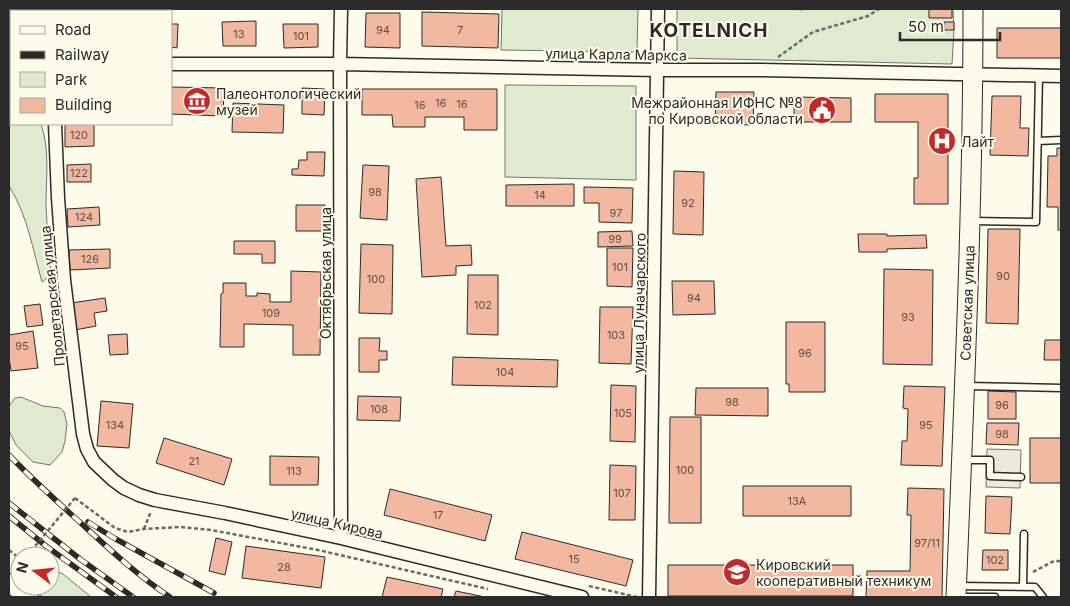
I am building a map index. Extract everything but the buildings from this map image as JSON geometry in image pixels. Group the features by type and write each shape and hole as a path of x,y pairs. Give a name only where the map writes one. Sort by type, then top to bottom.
{"main road":[{"name":"Советская улица","path":"957,593 970,221 973,9"}],"street":[{"name":"Октябрьская улица","path":"341,9 341,538"},
{"name":"улица Луначарского","path":"649,597 658,9"},
{"name":"улица Карла Маркса","path":"172,64 340,64 1061,76"},
{"name":"Пролетарская улица","path":"55,125 64,280 83,434 94,462"},
{"name":"улица Кирова","path":"94,462 124,488 155,500 341,538 582,597"},
{"path":"9,583 29,597"}],"lane":[{"path":"970,221 1036,222 1039,76"},
{"path":"1038,141 1061,140"},
{"path":"965,386 1061,388"},
{"path":"962,460 990,460 990,476 1020,477"},
{"path":"1023,587 1024,534"},
{"path":"957,593 1023,587 1035,588 1043,597"},
{"path":"957,593 995,597"}],"path":[{"path":"760,70 813,32 868,16 879,9"},
{"path":"35,546 75,498 115,528 128,532 143,529 180,527 211,530 318,550 457,582"},
{"path":"143,529 155,500"},
{"path":"1023,578 1054,562 1061,561"}],"green space":[{"path":"9,9 46,9 10,10 9,50"},
{"path":"502,9 638,9 637,52 501,50"},
{"path":"677,9 953,9 952,64 677,58"},
{"path":"10,84 10,125 41,125 46,144 46,205 51,275 42,282 25,220 9,186"},
{"path":"505,85 636,86 636,180 505,177"},
{"path":"21,397 43,406 60,408 64,412 67,424 65,441 62,452 50,465 33,462 16,445 9,431 9,406 15,398"},
{"path":"60,573 91,597 41,596 60,596"}],"shaded area":[{"path":"987,449 1021,450 1020,488 986,487"}],"railway":[{"path":"9,455 108,548 144,579 170,597"},
{"path":"9,503 80,559 133,597"},
{"path":"9,516 46,546 116,597"},
{"path":"88,522 214,593"}],"place":[{"name":"Палеонтологический музей","path":"197,101"},
{"name":"Межрайонная ИФНС №8 по Кировской области","path":"822,110"},
{"name":"Лайт","path":"942,141"},
{"name":"Кировский кооперативный техникум","path":"737,572"}],"district":[{"name":"KOTELNICH","path":"709,30"}]}
